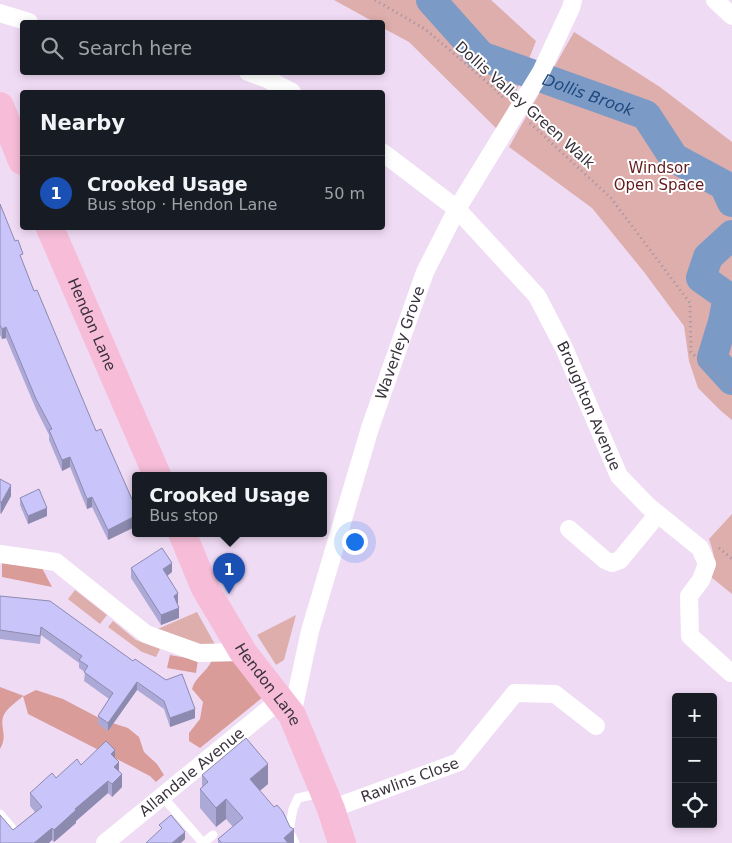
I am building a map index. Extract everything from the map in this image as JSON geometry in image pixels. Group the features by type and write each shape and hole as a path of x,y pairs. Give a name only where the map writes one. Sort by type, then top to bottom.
{"main road":[{"path":"0,106 20,156"},
{"name":"Hendon Lane","path":"51,230 156,472"},
{"name":"Hendon Lane","path":"184,537 205,588 243,652 286,707 328,800 342,843"}],"street":[{"name":"Waverley Grove","path":"286,707 370,428 425,272 458,209 540,72 574,0"},
{"path":"719,1 732,16"},
{"path":"0,12 22,20"},
{"path":"256,75 288,90"},
{"name":"Broughton Avenue","path":"385,154 458,209 537,296 564,348 619,476 657,515 700,548 707,564 701,580 689,596 690,636 731,673"},
{"path":"569,529 605,560 612,563 620,560 657,515"},
{"path":"0,554 56,562 146,634 199,653 243,652"},
{"name":"Rawlins Close","path":"328,800 458,762 516,693 555,694 596,726"},
{"name":"Allandale Avenue","path":"105,843 162,796 286,707"}],"lane":[{"path":"162,796 203,842 214,834"},
{"path":"295,843 288,831 293,809 298,798 328,800"},
{"path":"0,816 15,832"}],"path":[{"name":"Dollis Valley Green Walk","path":"376,0 425,29 494,88 520,105 611,198 690,303 691,352 732,390"}],"green space":[{"path":"334,0 491,0 536,41 500,132 409,42 385,29 385,20 370,20"},
{"name":"Windsor Open Space","path":"574,32 660,87 732,142 732,420 698,388 689,361 684,326 644,272 592,208 509,147"},
{"path":"732,514 732,594 711,577 714,563 709,539"},
{"path":"75,590 107,615 100,624 68,599"},
{"path":"197,612 217,648 202,649 153,631"},
{"path":"296,615 284,660 276,665 257,635"},
{"path":"113,621 136,640 160,649 156,657 142,652 108,627"}],"shaded area":[{"path":"2,563 42,568 52,587 2,577"},
{"path":"170,655 198,660 196,673 167,668"},
{"path":"233,659 263,697 200,748 189,741 189,733 200,719 203,702 192,689 212,660"},
{"path":"0,687 24,696 36,690 63,699 103,720 128,728 139,737 144,752 157,764 164,775 156,782 150,776 28,714 23,696 4,714 2,725 4,736 0,749"}],"building":[{"path":"0,204 15,241 18,240 23,254 20,255 34,291 37,290 96,431 101,429 132,499 132,518 108,530 92,497 87,499 70,457 62,460 49,430 52,429 36,399 6,327 2,329 0,325"},
{"path":"0,479 11,485 1,503 0,502"},
{"path":"39,489 47,508 28,516 20,498"},
{"path":"162,548 172,563 163,569 178,593 174,596 179,608 161,615 131,568"},
{"path":"0,596 50,601 133,661 135,659 166,680 182,674 195,709 170,718 164,701 137,682 108,723 98,716 113,693 84,672 88,666 79,660 82,656 41,627 40,636 0,630"},
{"path":"246,738 268,764 250,779 274,807 277,805 283,812 290,827 294,829 284,838 288,843 222,843 218,839 243,818 226,799 216,808 200,789 208,782 202,775"},
{"path":"106,741 115,750 111,754 119,762 114,767 122,774 112,784 108,781 54,830 52,828 34,843 0,843 0,815 13,830 42,807 30,793 52,773 56,778 77,759 81,765"},
{"path":"171,815 185,832 172,843 146,843 162,828 159,825"}],"waterway":[{"name":"Dollis Brook","path":"431,0 481,56 646,115 674,158 724,185 732,202"},
{"name":"Dollis Brook","path":"732,235 708,257 701,278 728,297 723,322 712,358 732,380"}],"place":[{"name":"Crooked Usage","path":"229,594"}]}
